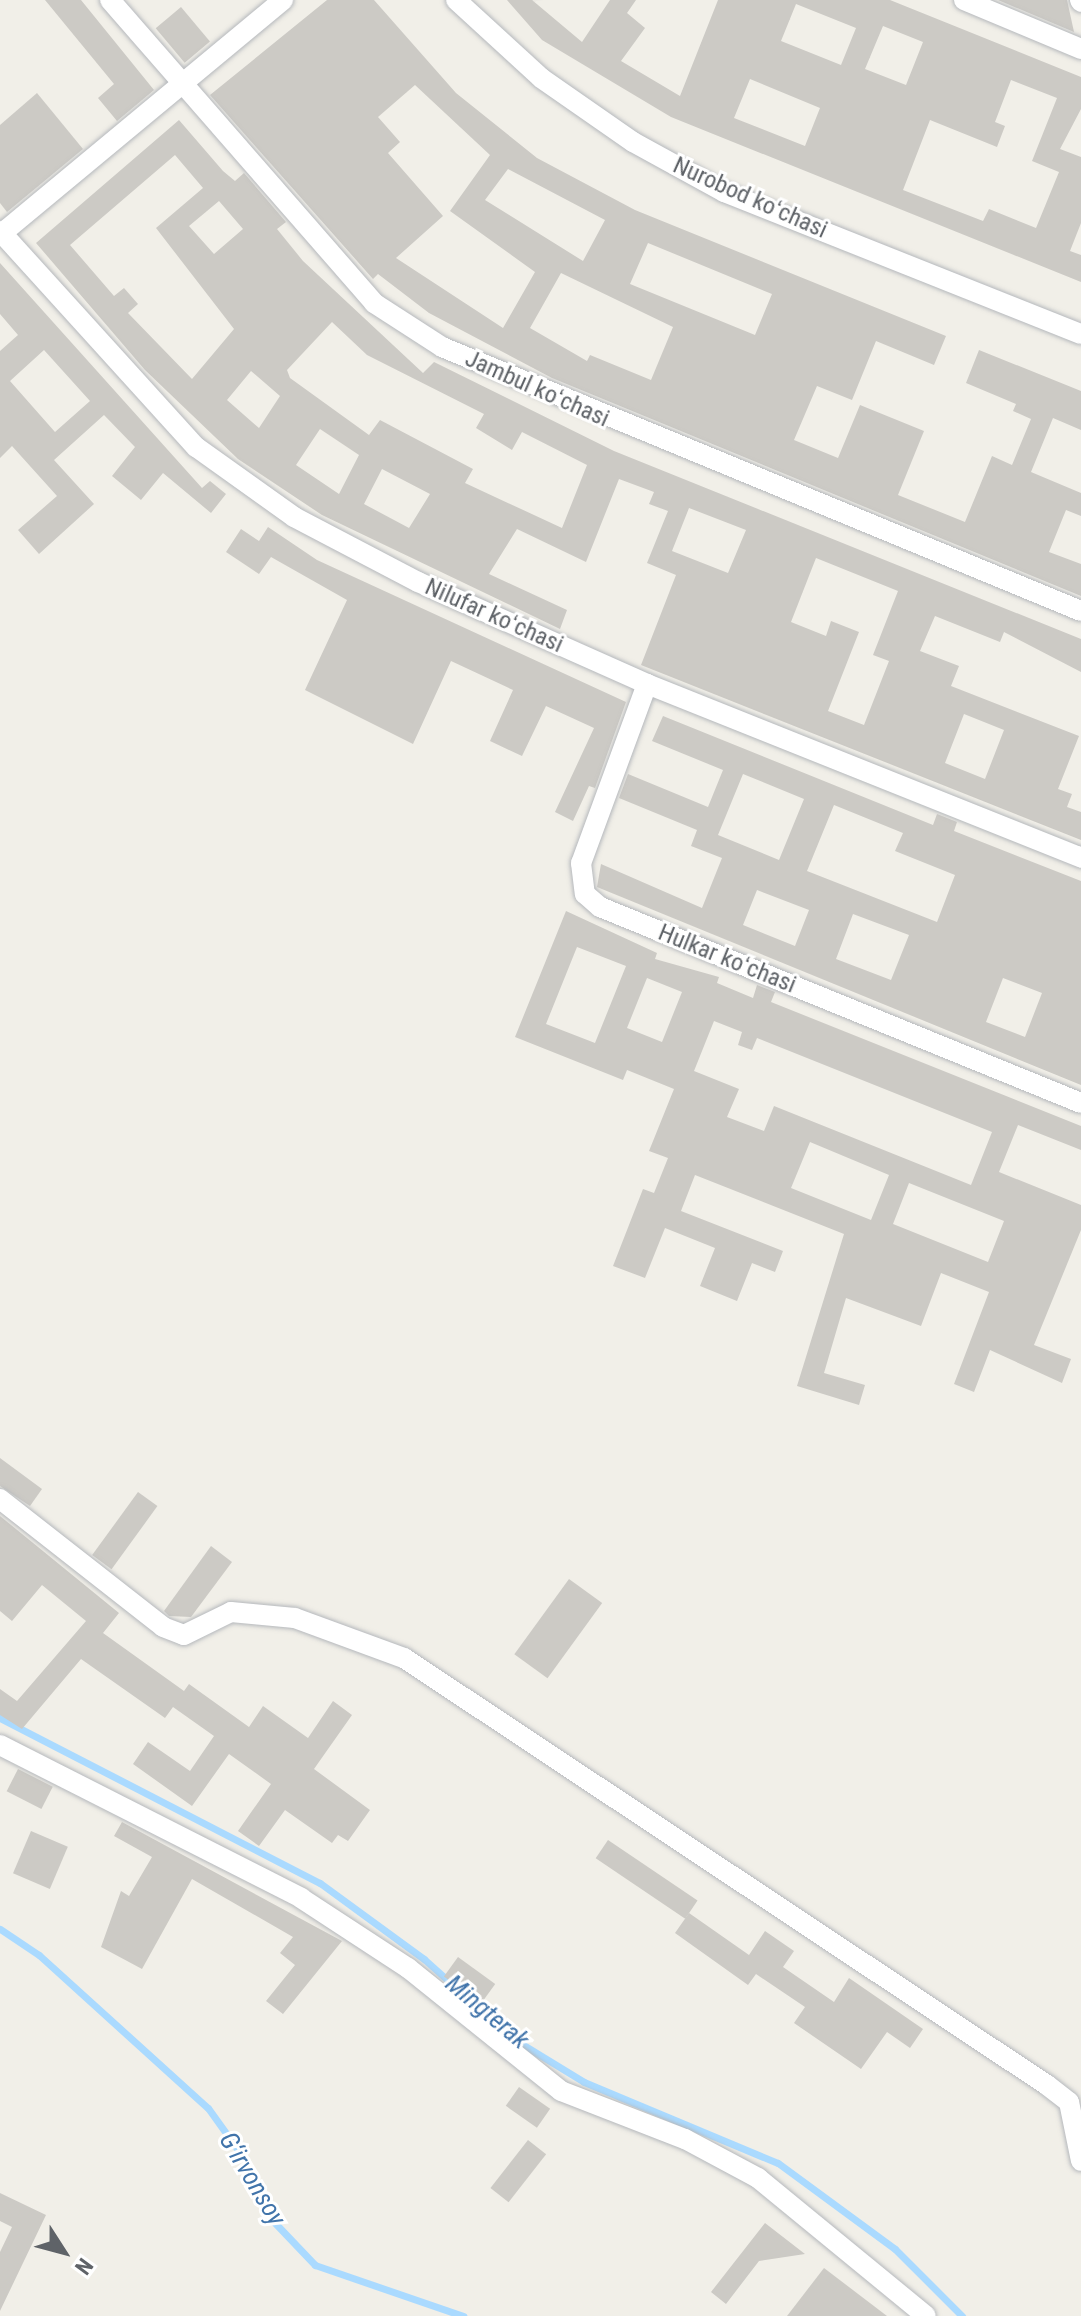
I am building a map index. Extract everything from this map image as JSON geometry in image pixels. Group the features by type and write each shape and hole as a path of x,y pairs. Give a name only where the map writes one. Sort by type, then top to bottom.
{"street":[{"name":"Jambul koʻchasi","path":"110,0 178,82 374,303 442,347 504,378 1081,611"},
{"path":"1,233 178,82 283,0"},
{"name":"Nurobod koʻchasi","path":"456,0 541,78 633,142 724,192 1081,334"},
{"path":"964,0 1081,49"},
{"name":"Nilufar koʻchasi","path":"1,233 196,447 294,517 418,582 647,684 1081,858"},
{"name":"Hulkar koʻchasi","path":"647,684 581,863 585,894 600,907 1081,1103"},
{"path":"0,1499 163,1627 184,1635 231,1612 295,1618 404,1658 1047,2085 1069,2102 1081,2161"},
{"path":"0,1745 301,1898 408,1968 561,2091 685,2139 758,2178 926,2316"}],"building":[{"path":"45,0 81,0 154,90 117,121 98,98 114,84"},
{"path":"327,0 374,0 456,93 537,158 635,210 946,336 934,365 876,341 852,400 817,386 794,440 838,458 860,405 924,431 898,495 965,522 992,456 1012,465 1031,419 1013,411 1016,404 966,383 979,350 1081,391 1081,430 1053,418 1031,472 1081,493 1081,516 1066,510 1049,552 1081,564 1081,596 552,378 429,313 378,274 373,279 210,95","holes":["415,85 490,155 450,211 535,272 503,328 396,258 443,216 388,153 400,142 378,117","508,169 605,220 583,261 485,200","648,243 772,294 755,335 630,284","561,273 673,327 651,380 590,355 587,361 530,328"]},
{"path":"507,0 532,0 582,42 610,0 636,0 627,13 645,28 621,61 680,96 718,0 890,0 1081,77 1081,109 1060,149 1081,157 1081,223 1070,251 1081,255 1081,282 671,117 542,40","holes":["796,4 856,28 841,65 781,41","883,26 923,42 906,85 865,69","750,79 820,108 805,146 734,118","1011,80 1057,98 1032,161 1059,172 1036,228 989,209 983,221 903,190 930,120 997,147 1005,126 995,122"]},
{"path":"998,0 1067,0 1074,32"},
{"path":"181,7 210,41 185,63 156,28"},
{"path":"37,93 83,149 7,212 0,203 0,125"},
{"path":"179,120 235,181 244,173 286,222 277,229 303,261 423,373 434,362 614,451 1081,639 1081,672 1004,632 1000,642 935,616 920,651 959,666 951,686 1079,736 1058,789 1072,794 1067,807 1081,812 1081,840 641,665 676,575 647,563 668,511 649,504 654,492 619,479 586,562 517,529 489,574 567,610 560,629 322,515 238,459 145,370 36,243","holes":["175,155 203,188 156,228 234,329 192,379 128,313 138,304 124,288 114,296 70,245","219,201 243,229 214,254 189,226","332,322 367,355 484,414 476,428 512,450 522,432 587,465 562,528 465,483 473,469 380,420 369,435 290,378 287,370","251,371 280,396 259,428 227,400","320,429 359,455 339,494 296,465","382,469 430,494 409,528 364,504","689,508 746,530 728,573 672,551","816,558 898,591 873,655 889,661 864,725 828,711 859,632 831,621 826,636 791,622","964,714 1004,730 985,779 945,763"]},
{"path":"0,263 202,488 210,481 226,494 211,513 163,473 141,500 112,476 135,447 104,415 54,460 94,504 39,554 18,530 57,496 12,446 0,458 0,351 18,335 0,314","holes":["44,350 90,401 55,432 10,381"]},
{"path":"268,527 317,560 626,702 595,788 589,786 573,821 555,812 594,728 546,706 522,756 490,741 513,690 451,661 413,744 305,690 347,600 271,557 259,574 226,552 241,529 259,541"},
{"path":"663,716 933,825 937,814 957,822 954,831 1081,881 1081,1085 597,887 601,864 702,908 722,858 691,846 697,830 619,798 628,774 708,807 723,770 652,741","holes":["743,774 804,799 779,860 718,835","834,805 903,833 895,851 955,875 937,922 807,871","757,890 809,910 795,946 743,925","853,914 909,935 891,980 836,959","1003,978 1042,993 1025,1037 986,1022"]},
{"path":"566,911 657,953 655,959 719,977 717,983 753,998 757,985 775,992 771,1002 1081,1126 1081,1150 1018,1125 999,1172 1081,1205 1081,1230 1034,1345 1071,1359 1062,1383 990,1350 974,1392 954,1384 989,1292 941,1273 921,1326 846,1298 824,1373 865,1385 859,1405 797,1386 844,1234 695,1175 681,1211 783,1251 775,1272 752,1263 737,1301 700,1286 715,1248 665,1228 645,1278 613,1266 643,1189 654,1193 668,1158 649,1151 674,1089 627,1070 623,1080 515,1037","holes":["577,947 626,966 595,1043 546,1024","647,978 682,992 662,1042 627,1028","714,1021 742,1032 738,1045 752,1050 757,1038 992,1132 971,1185 774,1106 764,1131 727,1117 739,1089 694,1071","810,1142 889,1175 871,1220 791,1188","909,1183 1004,1221 988,1262 893,1224"]},
{"path":"0,1458 42,1489 30,1506 0,1486"},
{"path":"138,1492 157,1506 112,1569 92,1555"},
{"path":"0,1516 119,1613 103,1633 184,1691 189,1684 249,1727 263,1706 308,1738 333,1701 352,1715 314,1769 370,1810 348,1841 338,1835 332,1843 285,1810 259,1846 238,1831 271,1784 229,1754 192,1806 133,1764 148,1742 190,1771 214,1736 173,1707 165,1718 81,1659 22,1729 0,1715 0,1689 17,1701 86,1621 42,1585 12,1621 0,1611"},
{"path":"211,1546 232,1562 191,1617 169,1616 164,1611"},
{"path":"569,1579 602,1603 548,1678 514,1654"},
{"path":"18,1769 53,1787 41,1809 7,1791"},
{"path":"122,1822 342,1941 283,2014 266,2001 295,1965 280,1953 293,1937 192,1879 142,1969 101,1947 121,1891 129,1896 152,1857 114,1836"},
{"path":"31,1831 68,1847 50,1889 13,1873"},
{"path":"608,1840 698,1900 685,1919 596,1858"},
{"path":"689,1913 749,1955 765,1931 794,1951 783,1967 834,2002 849,1978 923,2029 910,2048 887,2032 861,2069 794,2023 805,2007 756,1974 748,1985 675,1933"},
{"path":"458,1957 495,1984 481,2003 444,1976"},
{"path":"519,2087 550,2109 537,2128 506,2106"},
{"path":"528,2140 546,2154 509,2202 490,2188"},
{"path":"0,2193 46,2215 0,2311 0,2252 12,2227 0,2221"},
{"path":"765,2223 805,2254 759,2261 726,2304 711,2292"},
{"path":"824,2268 887,2316 787,2316"}],"waterway":[{"name":"Mingterak","path":"0,1718 320,1883 424,1959 512,2038 584,2082 778,2163 895,2249 962,2316"},
{"name":"G‘irvonsoy","path":"0,1929 39,1955 208,2108 246,2161 275,2223 315,2265 463,2316"}]}
